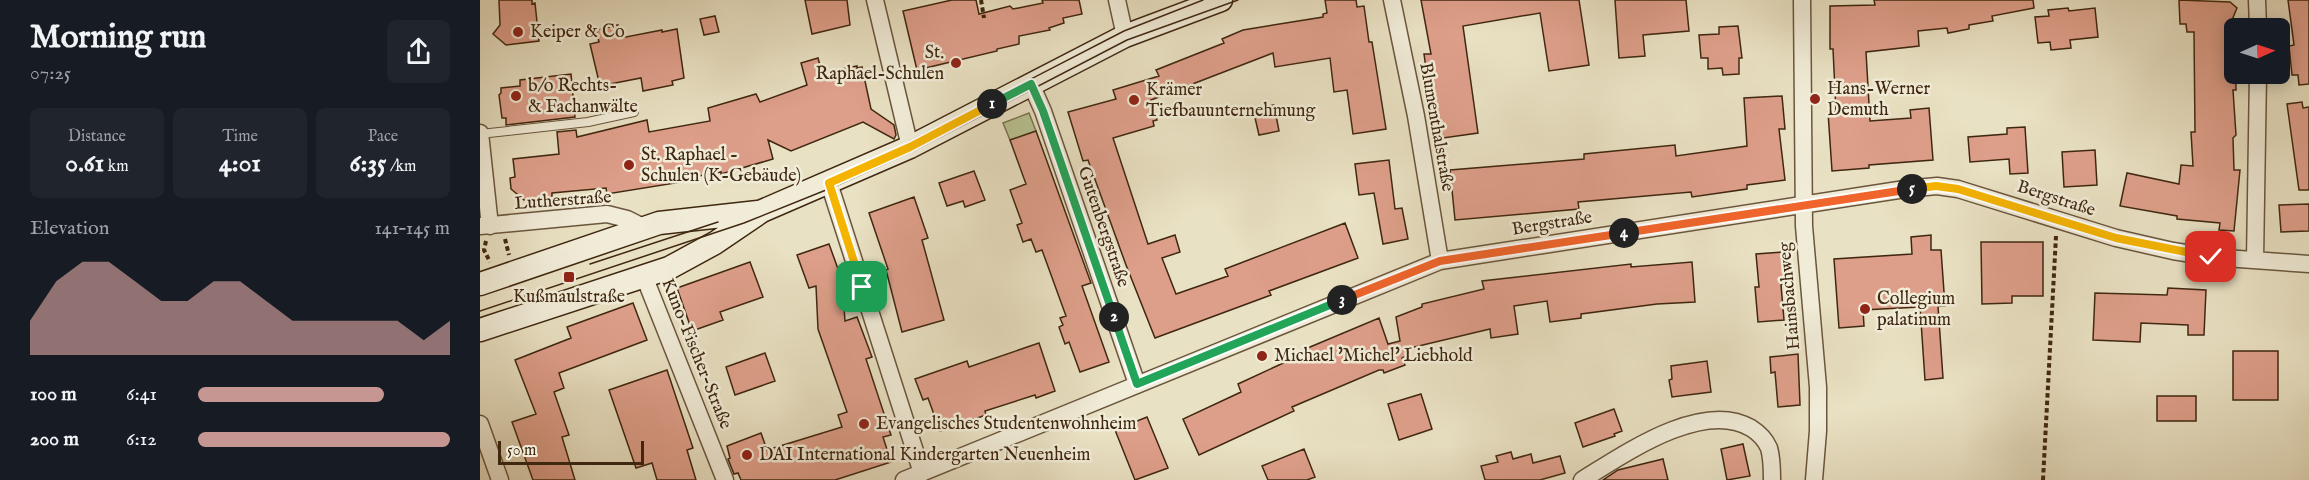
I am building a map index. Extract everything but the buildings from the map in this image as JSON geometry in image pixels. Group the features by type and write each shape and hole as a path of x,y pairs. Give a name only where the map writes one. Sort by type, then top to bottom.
{"main road":[{"path":"480,330 676,265 762,211 910,147 1125,36 1221,0"},
{"path":"487,277 672,220 762,211"}],"street":[{"path":"875,0 910,147"},
{"path":"1116,0 1125,36"},
{"name":"Blumenthalstraße","path":"1392,0 1416,116 1440,261"},
{"name":"Hainsbachweg","path":"1802,0 1803,206 1818,387 1818,431 1814,480"},
{"path":"2257,0 2258,18"},
{"name":"Gutenbergstraße","path":"1031,84 1043,111 1137,384"},
{"path":"2255,260 2258,84"},
{"path":"480,133 490,226"},
{"path":"829,183 922,473"},
{"name":"Bergstraße","path":"904,480 1440,261 1905,189 1936,186 1958,189 2116,238 2183,253 2309,264"},
{"name":"Lutherstraße","path":"490,226 607,214 627,219 645,228"},
{"name":"Kuno-Fischer-Straße","path":"644,276 725,480"},
{"path":"1581,480 1644,443 1674,429 1714,420 1725,420 1746,425 1764,438 1771,460 1772,480"},
{"path":"480,424 500,480"}],"lane":[{"path":"480,133 588,122 634,112"}],"path":[{"path":"981,0 984,18"},
{"path":"487,277 482,250 490,226"},
{"path":"490,226 508,247 511,265"},
{"path":"2043,480 2056,235"}],"green space":[{"path":"1029,113 1036,131 1010,140 1003,123"}],"tram line":[{"path":"909,142 1124,31 1203,0"},
{"path":"480,311 744,223 831,188 913,151 1127,40 1238,0"},
{"path":"590,264 718,222"}],"place":[{"name":"Keiper & Co","path":"518,32"},
{"name":"St. Raphael-Schulen","path":"956,63"},
{"name":"b/o Rechts- & Fachanwälte","path":"516,96"},
{"name":"Hans-Werner Demuth","path":"1815,99"},
{"name":"Krämer Tiefbauunternehmung","path":"1134,100"},
{"name":"St. Raphael - Schulen (K-Gebäude)","path":"629,165"},
{"name":"Kußmaulstraße","path":"569,277"},
{"name":"Collegium palatinum","path":"1865,309"},
{"name":"Michael 'Michel' Liebhold","path":"1262,356"},
{"name":"Evangelisches Studentenwohnheim","path":"864,424"},
{"name":"DAI International Kindergarten Neuenheim","path":"747,455"}],"route":[{"path":"862,287 829,183 910,147 1031,84 1043,111 1137,384 1440,261 1905,189 1936,186 1958,189 2116,238 2211,257"}]}
